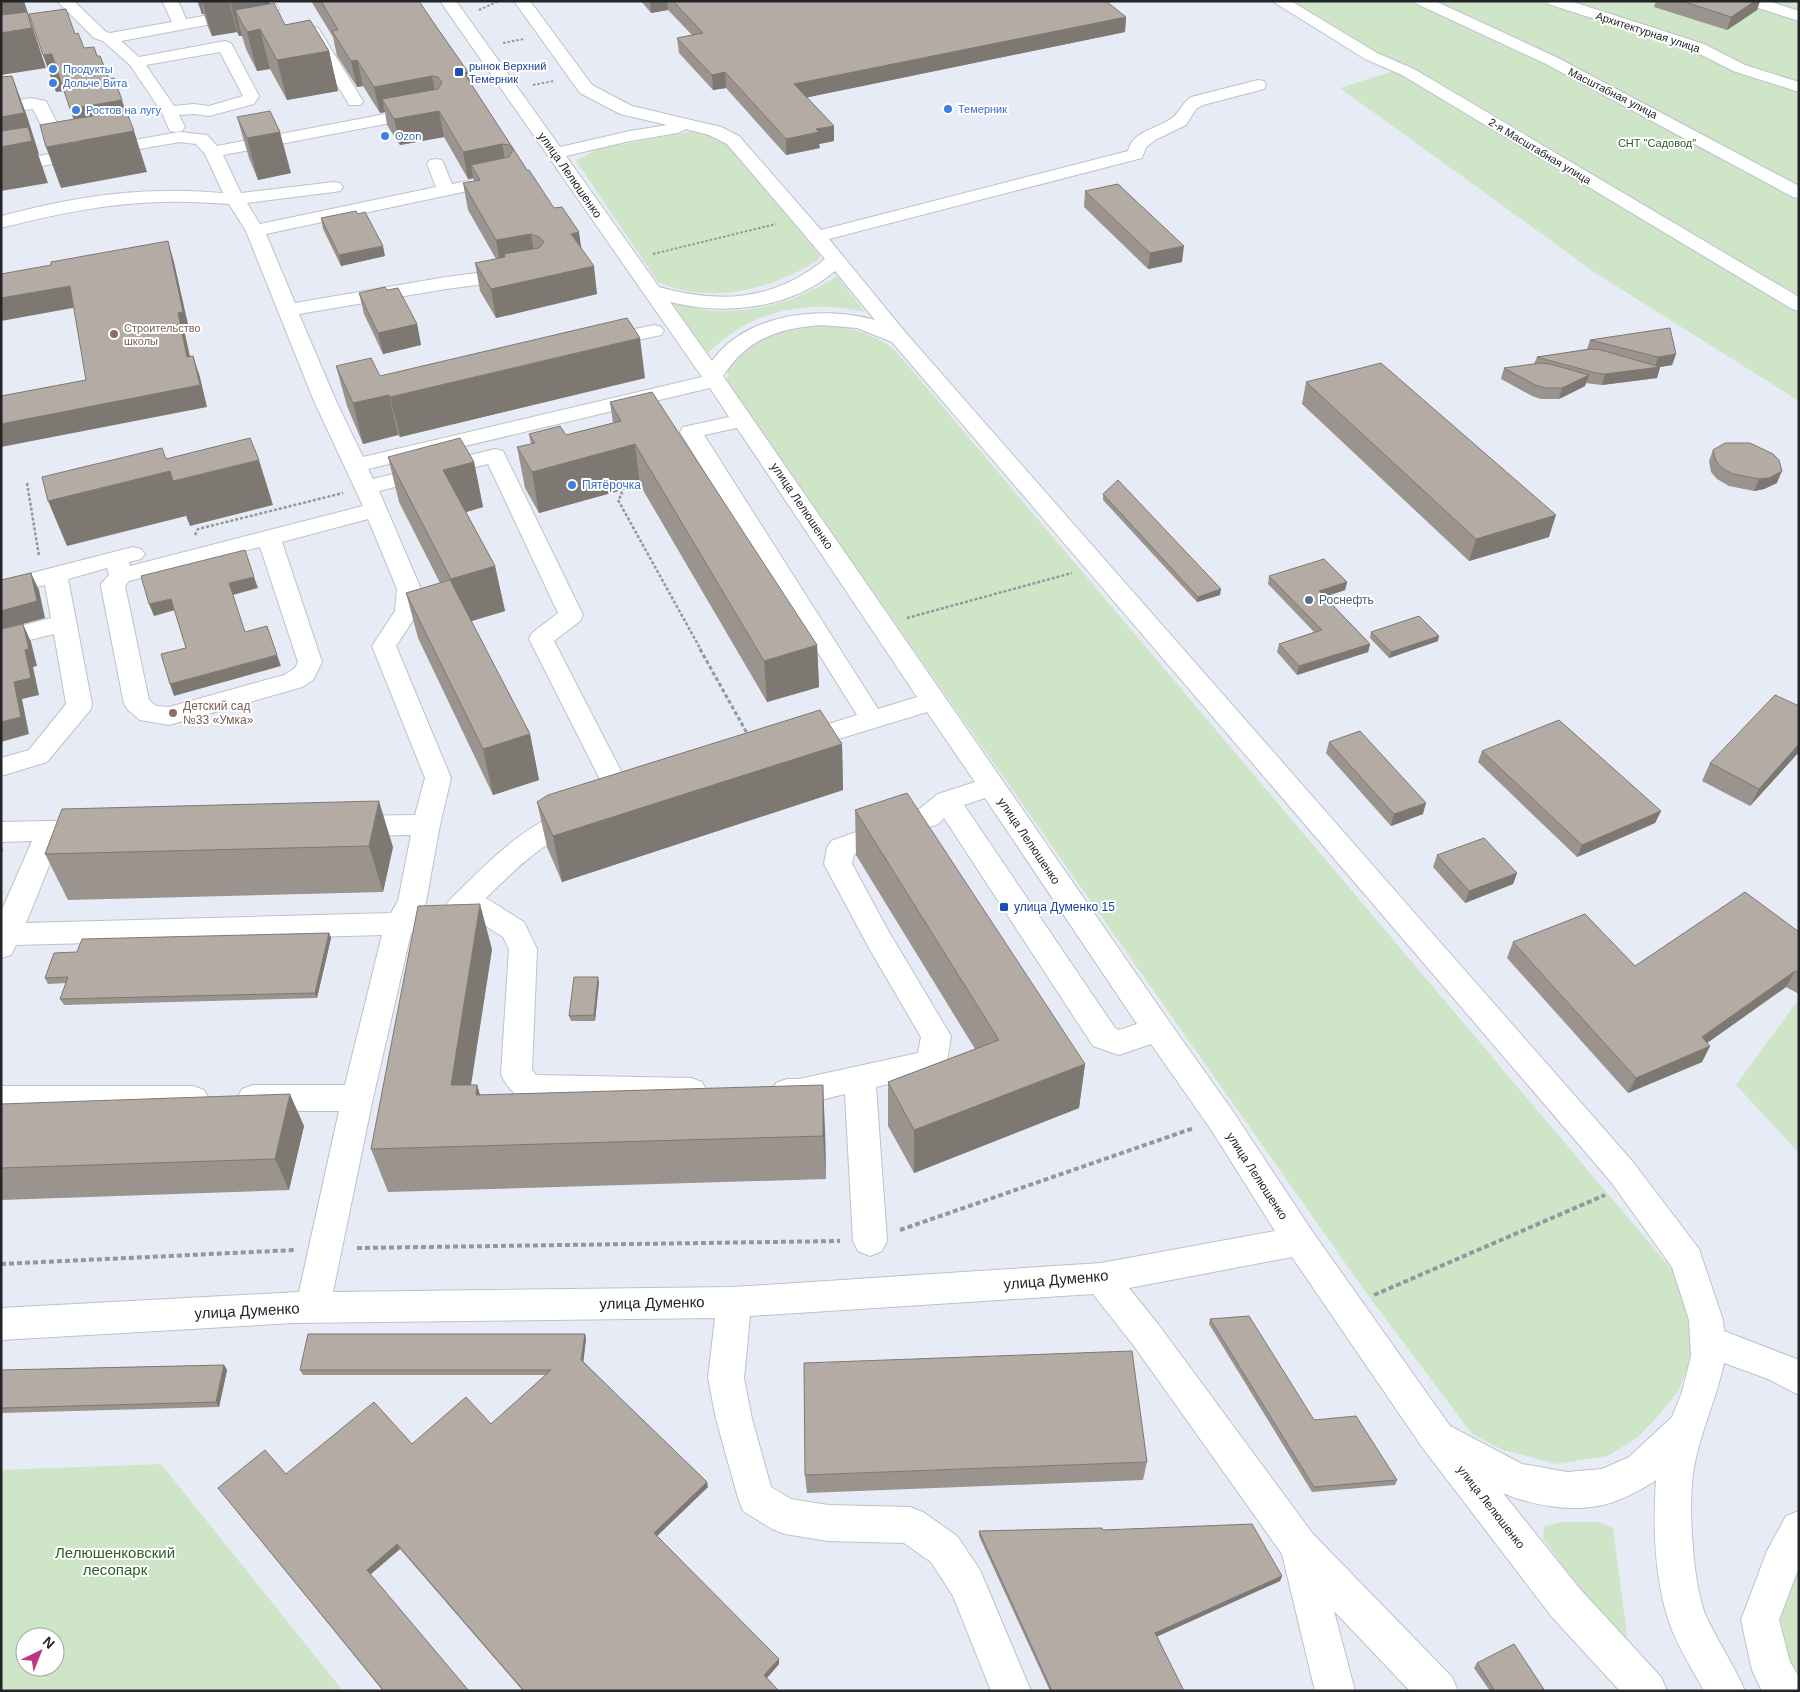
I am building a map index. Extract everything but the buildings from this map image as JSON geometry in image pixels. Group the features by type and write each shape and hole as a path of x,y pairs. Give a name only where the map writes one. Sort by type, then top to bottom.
{"street":[{"path":"65,1 104,37 136,62 169,111 180,137"},
{"path":"170,1 181,25"},
{"path":"80,38 104,37 271,9 266,1"},
{"name":"улица Лелюшенко","path":"448,1 742,420 1434,1435 1566,1603 1647,1691"},
{"path":"522,1 586,89 605,101 626,110 695,125 715,131 733,140 899,337 1631,1184 1687,1260 1706,1320 1708,1356 1700,1392 1685,1429 1676,1464 1673,1503 1676,1573 1688,1621 1725,1691"},
{"name":"2-я Масштабная улица","path":"1280,1 1371,56 1408,72 1799,305"},
{"name":"Масштабная улица","path":"1422,1 1550,60 1799,193"},
{"name":"Архитектурная улица","path":"1553,1 1698,47 1739,68 1799,87"},
{"path":"1750,1 1799,16"},
{"path":"292,34 311,30 355,101"},
{"path":"136,62 244,42"},
{"path":"169,111 194,109 208,111 248,100 251,96 225,46"},
{"path":"808,227 1136,154 1138,145 1151,135 1180,121 1189,106 1197,101 1258,85"},
{"path":"10,87 8,107 30,103 40,104 65,156"},
{"path":"213,152 437,109"},
{"path":"554,154 630,136 695,125"},
{"path":"1,168 180,137 201,139 213,152 235,199 256,231 289,310 334,399 360,489 408,589 407,611 384,646 438,778 426,824 412,902 399,924 357,1098 313,1308"},
{"path":"436,164 446,191"},
{"path":"256,231 507,178"},
{"path":"1,222 41,211 110,200 166,196 235,199 334,187"},
{"path":"653,291 696,302 740,303 770,297 809,282 836,260"},
{"path":"289,310 446,283 502,277 536,270"},
{"path":"1,589 49,576 118,567 269,538 360,489 713,378 728,354 748,339 773,328 806,320 853,321 870,325 899,337"},
{"path":"576,348 654,331"},
{"path":"742,420 691,432 872,719"},
{"path":"360,489 495,456 571,614 541,640 623,800"},
{"path":"118,567 193,538"},
{"path":"118,567 113,587 137,704 149,714 168,716 292,681 305,673 309,667 310,662 269,538"},
{"path":"1,767 38,756 78,709 79,704 64,623 49,576"},
{"path":"1,639 64,623"},
{"path":"759,755 934,701"},
{"path":"761,1092 800,1092 860,1080 932,1062 936,1036 879,940 838,864 841,848 928,817 947,801 992,786"},
{"path":"50,830 4,940 399,924 449,917 517,851 561,822 650,790"},
{"path":"947,801 1104,1037 1119,1043 1157,1029"},
{"path":"322,826 426,824"},
{"path":"1,832 118,829"},
{"path":"468,900 514,930 522,949 516,1074 528,1088 722,1091"},
{"path":"860,1080 870,1240"},
{"path":"1,1100 357,1098"},
{"name":"улица Думенко","path":"1,1324 313,1308 734,1302 1101,1278 1300,1241"},
{"path":"1101,1278 1146,1335 1300,1547 1438,1691"},
{"path":"734,1302 726,1378 734,1419 756,1498 785,1516 828,1523 910,1525 944,1549 967,1584 1011,1691"},
{"path":"1707,1341 1779,1367 1799,1378"},
{"path":"1434,1435 1517,1481 1567,1490 1604,1487 1642,1469 1685,1429"},
{"path":"1785,1691 1772,1670 1760,1620 1780,1564 1799,1529"},
{"path":"1300,1547 1335,1691"}],"path":[{"path":"480,46 546,35"},
{"path":"630,260 808,227"},
{"path":"27,483 49,576"},
{"path":"618,486 622,494 618,500 759,755"},
{"path":"193,538 198,530 360,489"},
{"path":"882,624 1097,566"},
{"path":"1,1264 326,1248 870,1240 1220,1119"},
{"path":"1346,1307 1631,1184"}],"green space":[{"name":"СНТ \"Садовод\"","path":"1278,1 1799,1 1799,401 1597,274 1340,88 1394,71"},
{"path":"693,131 703,132 727,142 820,255 818,260 800,271 781,279 740,291 720,293 699,292 678,289 658,282 576,161 597,149"},
{"path":"837,276 865,312 820,307 798,308 778,312 758,319 739,329 720,342 703,358 666,300 716,311 748,310 795,298"},
{"path":"816,325 848,328 875,338 894,349 1679,1278 1692,1320 1690,1360 1679,1390 1638,1437 1608,1456 1556,1464 1503,1450 1472,1434 1367,1294 727,384 728,367 752,341 792,327"},
{"path":"1799,999 1799,1153 1736,1085"},
{"name":"Лелюшенковский лесопарк","path":"161,1464 343,1691 1,1691 1,1470"},
{"path":"1563,1522 1598,1522 1613,1528 1627,1636 1622,1642 1611,1633 1543,1538 1544,1526"},
{"path":"1799,1559 1799,1691 1754,1639"}],"place":[{"name":"Продукты","path":"53,69"},
{"name":"рынок Верхний Темерник","path":"459,72"},
{"name":"Дольче Вита","path":"53,83"},
{"name":"Темерник","path":"948,109"},
{"name":"Ростов на лугу","path":"76,110"},
{"name":"Ozon","path":"385,136"},
{"name":"Строительство школы","path":"114,334"},
{"name":"Пятёрочка","path":"572,485"},
{"name":"Роснефть","path":"1309,600"},
{"name":"Детский сад №33 «Умка»","path":"173,713"},
{"name":"улица Думенко 15","path":"1004,907"}]}
